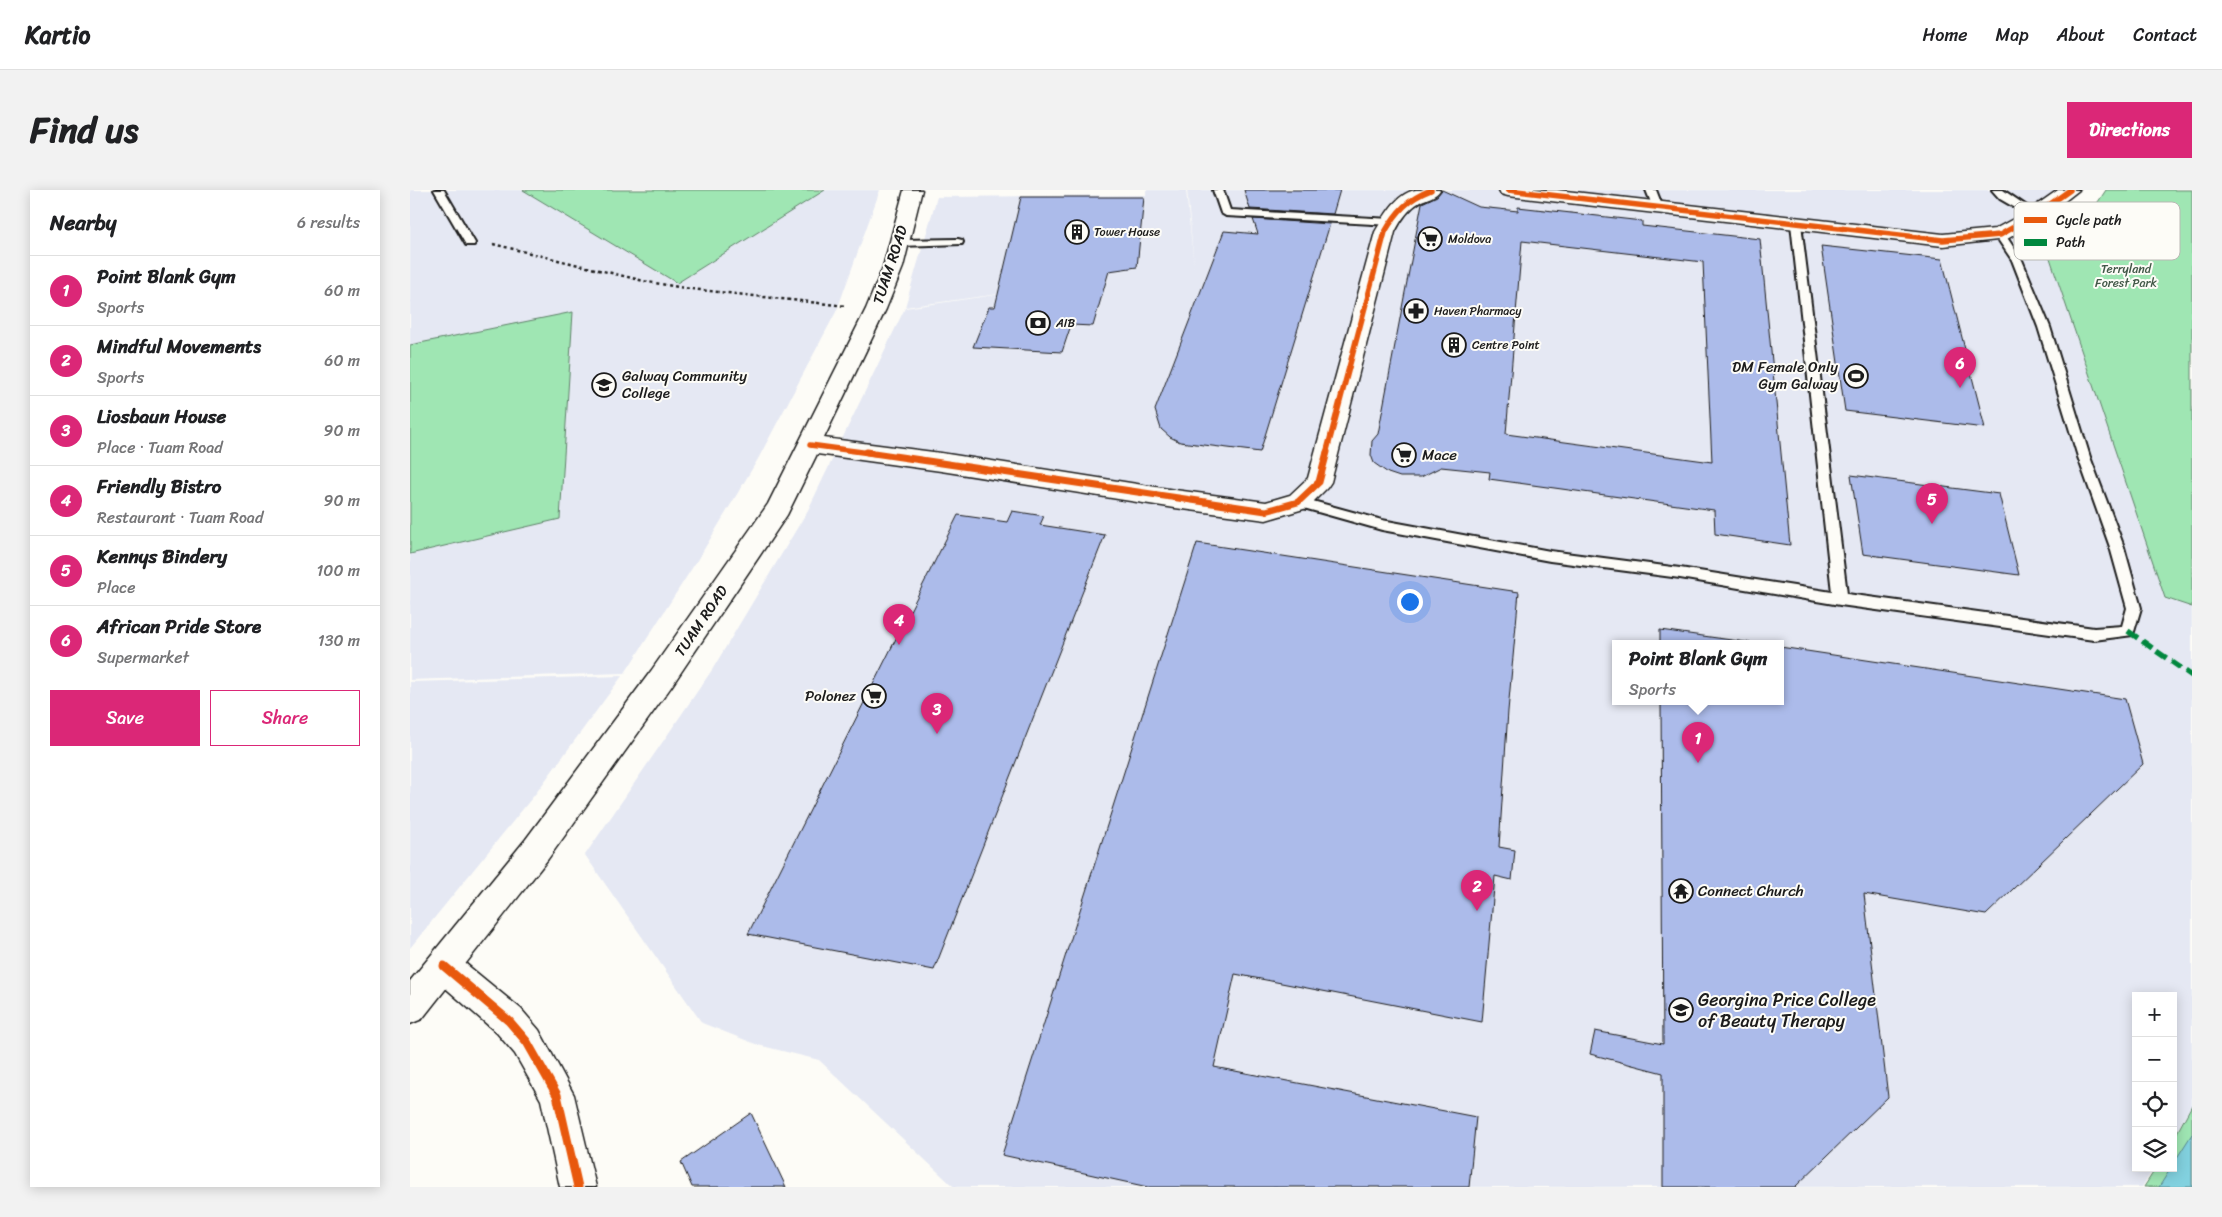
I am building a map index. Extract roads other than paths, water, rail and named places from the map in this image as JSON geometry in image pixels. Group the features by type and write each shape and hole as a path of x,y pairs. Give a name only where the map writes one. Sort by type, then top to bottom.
{"street":[{"name":"TUAM ROAD","path":"410,1007 537,849 661,679 778,509 876,309 900,243 913,190"},
{"path":"810,446 941,462 1175,499 1266,511 1298,502 1319,482 1385,232 1396,211 1415,196 1430,190"},
{"path":"1508,190 1655,199 1796,224 1943,240 2000,235 2014,227"},
{"path":"2053,202 2070,190"},
{"path":"444,966 509,1021 527,1042 557,1095 578,1187"}],"lane":[{"path":"439,190 470,243"},
{"path":"1218,190 1226,213 1391,222"},
{"path":"1997,190 2014,202"},
{"path":"1796,224 1834,533 1840,599"},
{"path":"2000,235 2014,257"},
{"path":"900,243 958,242"},
{"path":"1298,502 1382,525 1550,556 2094,634 2128,631 2134,608 2117,547 2084,457 2032,296 2016,260"}],"water":[{"path":"2192,1134 2192,1187 2159,1187 2168,1172 2177,1172 2177,1158"}],"place":[{"name":"Tower House","path":"1077,232"},
{"name":"Moldova","path":"1430,239"},
{"name":"Haven Pharmacy","path":"1416,311"},
{"name":"AIB","path":"1038,323"},
{"name":"Centre Point","path":"1454,345"},
{"name":"DM Female Only Gym Galway","path":"1856,376"},
{"name":"Galway Community College","path":"604,385"},
{"name":"African Pride Store","path":"1960,388"},
{"name":"Mace","path":"1404,455"},
{"name":"Kennys Bindery","path":"1932,524"},
{"name":"Friendly Bistro","path":"899,645"},
{"name":"Polonez","path":"874,696"},
{"name":"Liosbaun House","path":"937,734"},
{"name":"Point Blank Gym","path":"1698,763"},
{"name":"Connect Church","path":"1681,891"},
{"name":"Mindful Movements","path":"1477,911"},
{"name":"Georgina Price College of Beauty Therapy","path":"1681,1010"}],"park label":[{"name":"Terryland Forest Park","path":"2126,276"}]}
